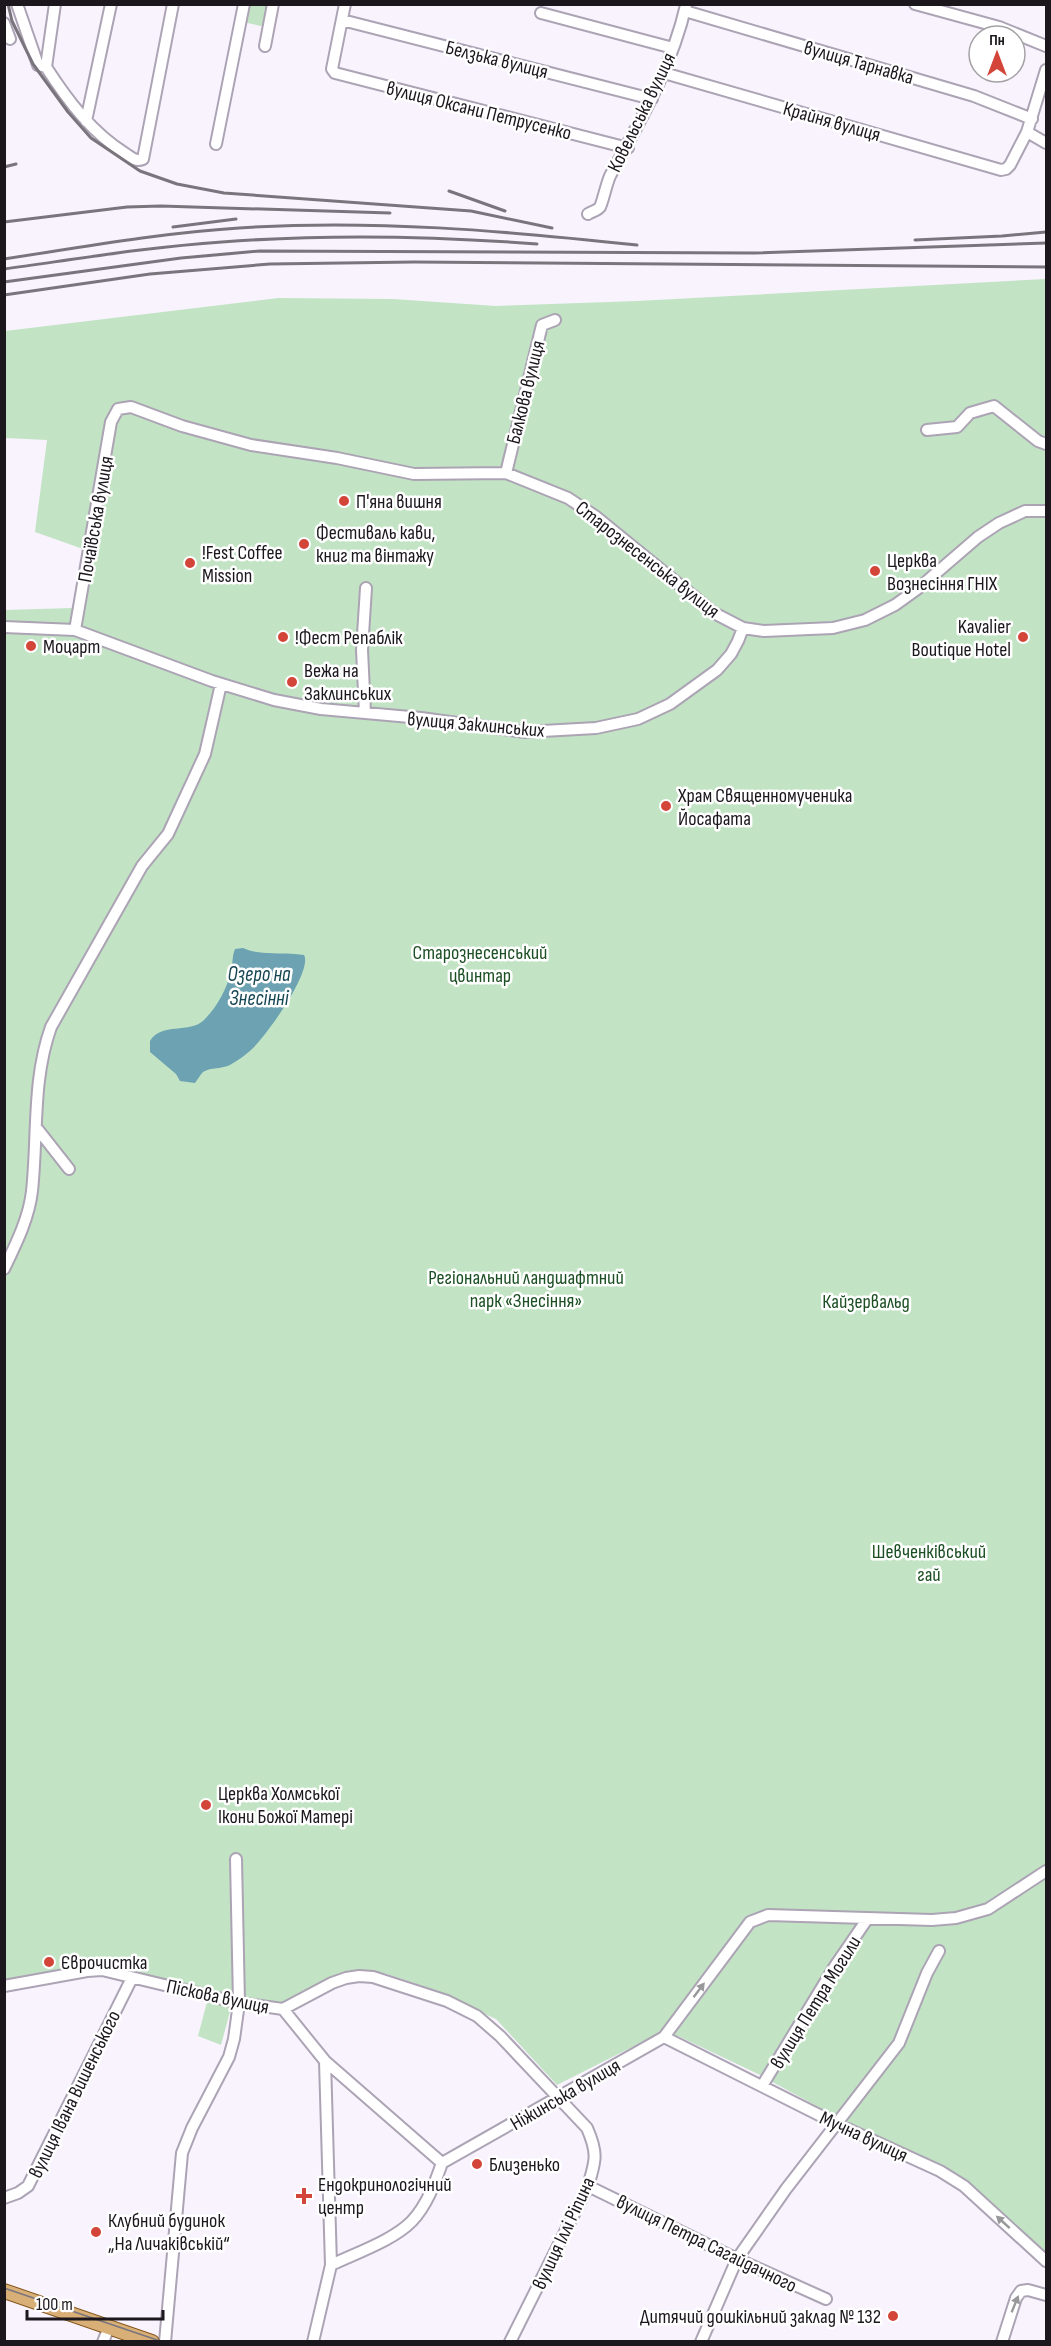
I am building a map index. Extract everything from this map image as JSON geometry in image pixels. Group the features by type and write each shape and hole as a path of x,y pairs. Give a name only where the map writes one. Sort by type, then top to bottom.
{"main road":[{"path":"4,2291 152,2342"}],"street":[{"path":"17,4 38,64 46,67 63,93 86,121 110,144 136,160 143,159 174,4"},
{"path":"46,67 55,4"},
{"path":"86,121 111,4"},
{"path":"216,144 244,4"},
{"path":"264,46 273,4"},
{"path":"342,20 345,4"},
{"path":"915,4 999,27 1047,46"},
{"name":"Ковельська вулиця","path":"588,214 599,207 609,178 628,147 652,99 664,73 686,8"},
{"name":"вулиця Тарнавка","path":"686,8 974,96 1032,119"},
{"path":"541,13 673,48"},
{"name":"вулиця Оксани Петрусенко","path":"342,20 332,69 335,73 628,147"},
{"name":"Белзька вулиця","path":"342,20 652,99"},
{"path":"4,23 10,39"},
{"path":"1047,70 1028,132 1047,143"},
{"name":"Крайня вулиця","path":"664,73 1001,170 1010,165 1028,132"},
{"name":"Балкова вулиця","path":"506,473 542,325 555,320"},
{"path":"927,430 957,427 970,413 994,406 1038,441 1047,444"},
{"name":"Старознесенська вулиця","path":"118,409 131,407 182,426 251,445 337,458 414,474 506,473 568,498 596,516 714,613 743,628 764,631 833,628 865,620 895,605 920,587 978,537 999,523 1025,511 1047,511"},
{"name":"Почаївська вулиця","path":"75,630 111,422 118,409"},
{"path":"366,588 362,650 366,713"},
{"name":"вулиця Заклинських","path":"4,627 75,630 221,684 274,700 525,732 574,730 613,725 638,718 670,704 700,683 731,654 743,628"},
{"path":"4,1269 23,1228 32,1193 38,1078 43,1050 51,1027 142,866 168,834 206,754 221,684"},
{"path":"36,1126 69,1169"},
{"path":"165,2342 183,2153 192,2127 229,2057 234,2039 239,2003 236,1859"},
{"name":"Ніжинська вулиця","path":"442,2163 664,2037 750,1922 768,1915 932,1920 956,1918 988,1909 1047,1871"},
{"name":"вулиця Петра Могили","path":"762,2086 835,1966 868,1918"},
{"path":"701,2342 737,2259 786,2189 899,2043 927,1973 939,1951"},
{"name":"Піскова вулиця","path":"4,1986 102,1970 239,2003 283,2009 325,2061 442,2163"},
{"name":"вулиця Іллі Ріпина","path":"283,2009 346,1978 373,1977 447,2001 477,2016 500,2036 556,2098 587,2128 595,2147 594,2167 588,2186 510,2342"},
{"name":"вулиця Івана Вишенського","path":"4,2198 28,2186 132,1978"},
{"name":"Мучна вулиця","path":"664,2037 837,2124 940,2171 964,2186 1047,2261"},
{"path":"313,2342 331,2265 325,2061"},
{"path":"331,2265 402,2230 414,2219 432,2192 442,2163"},
{"name":"вулиця Петра Сагайдачного","path":"588,2186 737,2259 826,2299"},
{"path":"1002,2342 1016,2298 1021,2291 1028,2290 1047,2295"},
{"path":"103,2342 109,2327"}],"green space":[{"path":"246,5 271,5 266,27 243,22"},
{"name":"Регіональний ландшафтний парк «Знесіння»","path":"1046,279 1046,2257 985,2198 948,2169 831,2114 758,2074 678,2036 652,2037 557,2085 496,2019 423,1986 384,1973 352,1972 279,2004 229,1996 101,1967 5,1988 5,610 72,608 83,549 35,532 47,440 5,438 5,331 278,298 393,299 496,306 637,301"},
{"path":"207,2002 231,2008 221,2045 198,2036"}],"water":[{"name":"Озеро на Знесінні","path":"243,948 266,953 304,955 302,975 287,1003 259,1042 247,1053 230,1065 203,1072 195,1083 180,1081 176,1074 150,1052 150,1041 161,1032 191,1027 204,1020 224,991 235,949"}],"tram line":[{"path":"4,2288 163,2342"}],"railway":[{"path":"8,4 12,21 33,64 68,112 91,138 140,171 177,184 224,193 471,211 552,228"},
{"path":"4,167 16,164"},
{"path":"449,191 505,211"},
{"path":"4,222 127,207 161,206 390,213"},
{"path":"173,227 236,219"},
{"path":"4,259 180,233 289,226 438,228 637,245"},
{"path":"915,240 1046,232"},
{"path":"4,269 167,247 261,239 380,237 537,244"},
{"path":"4,282 181,258 260,251 754,253 1046,243"},
{"path":"4,295 150,274 270,264 414,262 1046,267"}],"place":[{"name":"П'яна вишня","path":"344,501"},
{"name":"Фестиваль кави, книг та вінтажу","path":"304,544"},
{"name":"!Fest Coffee Mission","path":"190,563"},
{"name":"Церква Вознесіння ГНІХ","path":"875,571"},
{"name":"!Фест Репаблік","path":"283,637"},
{"name":"Kavalier Boutique Hotel","path":"1023,637"},
{"name":"Моцарт","path":"31,646"},
{"name":"Вежа на Заклинських","path":"292,682"},
{"name":"Храм Священномученика Йосафата","path":"666,806"},
{"name":"Церква Холмської Ікони Божої Матері","path":"206,1805"},
{"name":"Єврочистка","path":"49,1962"},
{"name":"Близенько","path":"477,2164"},
{"name":"Ендокринологічний центр","path":"304,2196"},
{"name":"Клубний будинок „На Личаківській“","path":"96,2232"},
{"name":"Дитячий дошкільний заклад № 132","path":"893,2316"}],"park label":[{"name":"Старознесенський цвинтар","path":"480,964"},
{"name":"Кайзервальд","path":"866,1301"},
{"name":"Шевченківський гай","path":"929,1562"}]}
